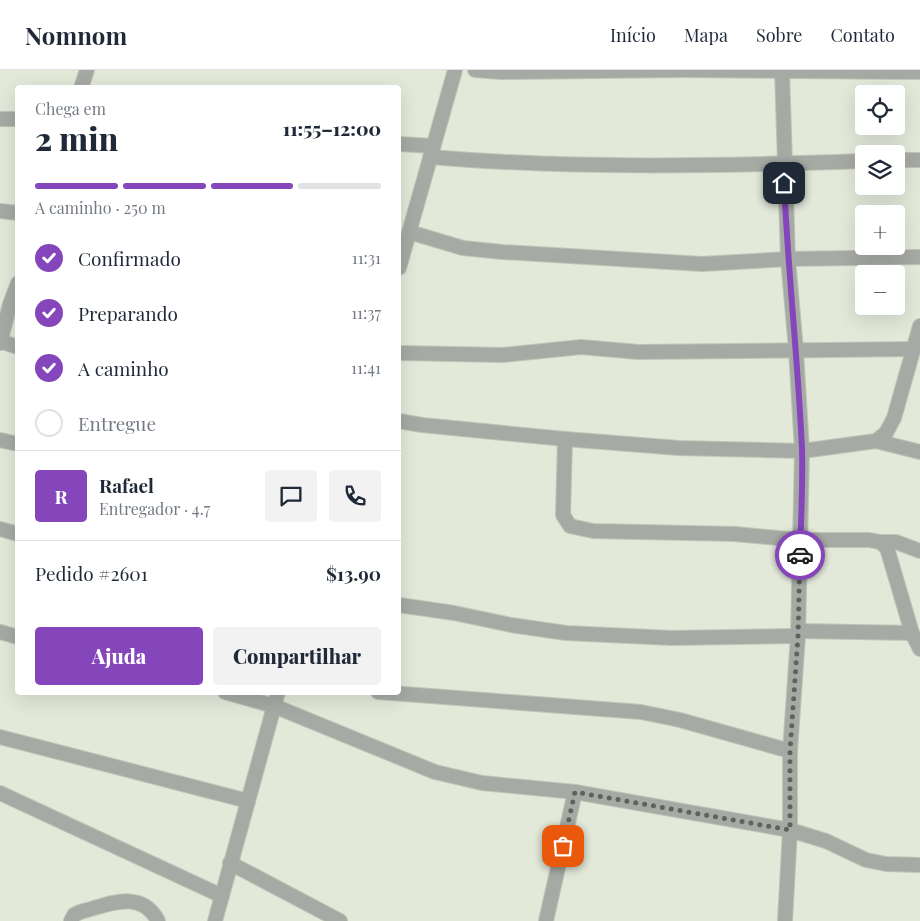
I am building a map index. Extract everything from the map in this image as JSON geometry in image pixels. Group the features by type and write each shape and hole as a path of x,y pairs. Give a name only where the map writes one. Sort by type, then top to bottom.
{"street":[{"path":"82,85 87,70"},
{"path":"401,261 455,70"},
{"path":"475,70 501,72 683,70 920,72"},
{"path":"782,71 788,259 802,451 798,634 790,751 790,830 785,921"},
{"path":"0,120 15,119"},
{"path":"401,144 432,151 579,165 784,164 855,161"},
{"path":"905,160 920,160"},
{"path":"0,210 15,212"},
{"path":"409,232 463,248 702,264 788,259 920,257"},
{"path":"15,288 5,304 0,342 15,346"},
{"path":"876,441 886,433 894,418 920,326"},
{"path":"401,353 503,355 581,348 638,352 914,349"},
{"path":"401,421 565,439 679,448 802,451 876,441 920,452"},
{"path":"565,439 563,515 570,526 593,531 735,534 800,540 869,540 896,542 920,551"},
{"path":"0,440 15,443"},
{"path":"0,529 15,533"},
{"path":"880,542 887,548 912,633 920,649"},
{"path":"401,606 454,613 511,625 566,633 672,638 912,633"},
{"path":"0,632 15,636"},
{"path":"401,694 641,712 680,720 790,751"},
{"path":"247,695 276,699 435,772 482,783 575,792 790,830 826,841 866,860 886,864 920,866"},
{"path":"214,921 276,699"},
{"path":"0,737 248,801"},
{"path":"546,921 575,792"},
{"path":"0,793 222,896"},
{"path":"230,863 340,921"},
{"path":"71,921 74,915 80,912 126,900 146,907 158,921"}],"way so far":[{"path":"563,846 575,792 790,830 790,751 798,636 800,555"}],"route":[{"path":"784,183 802,451 800,555"}]}
